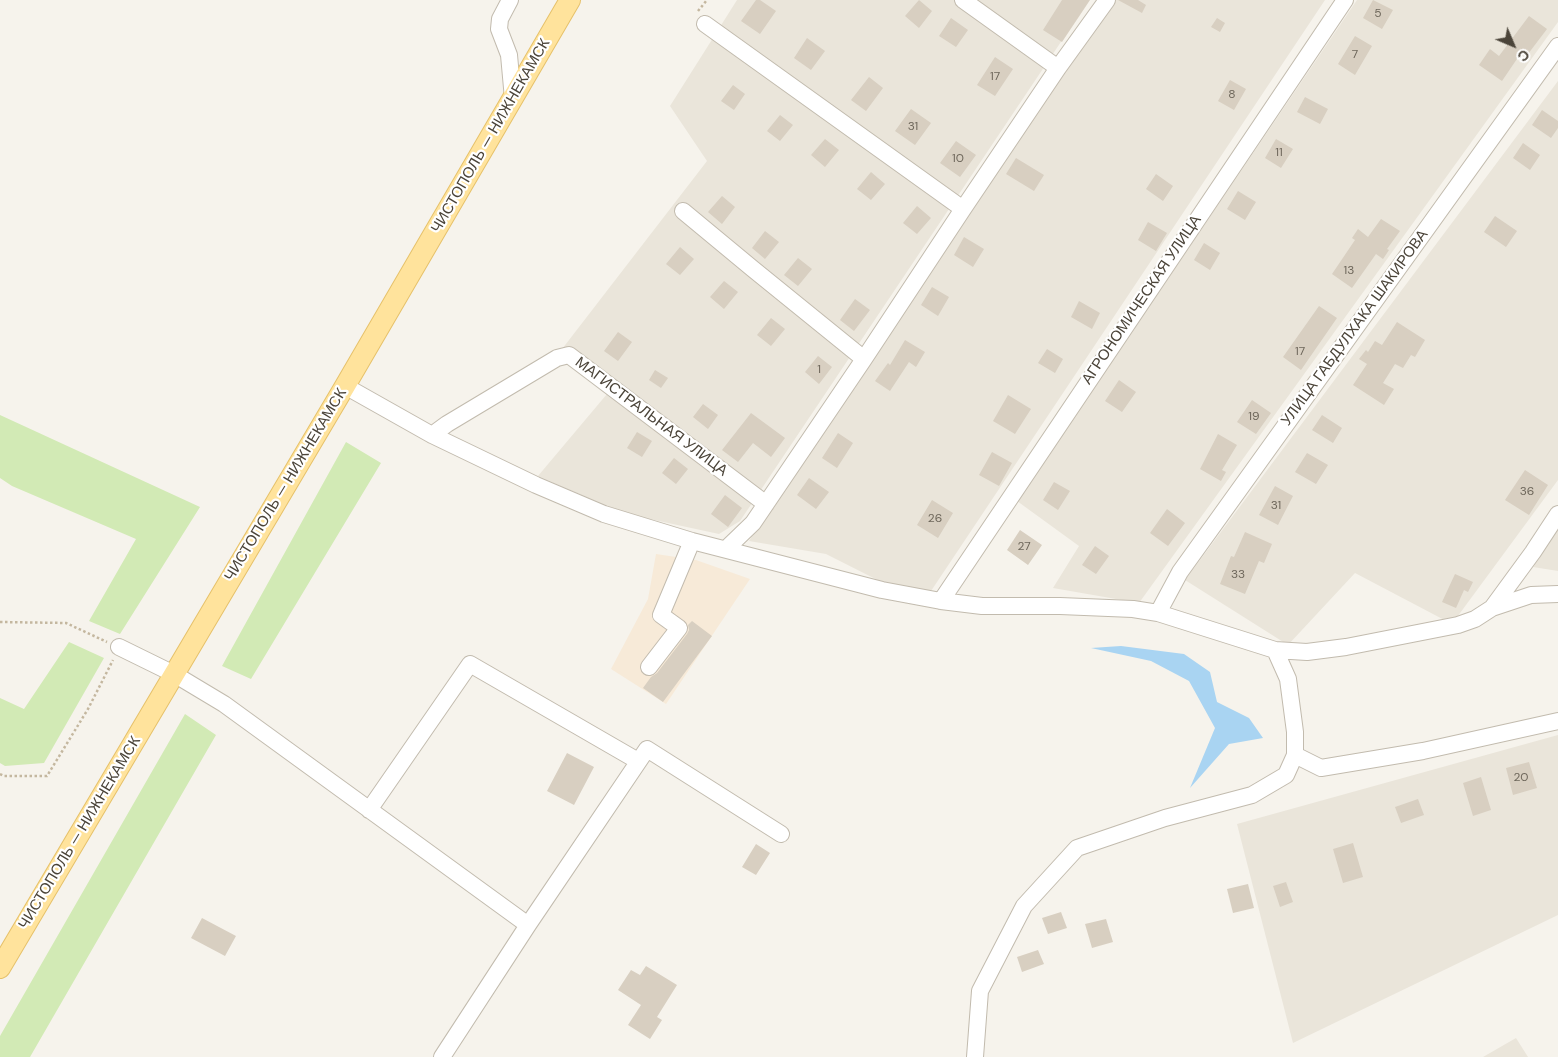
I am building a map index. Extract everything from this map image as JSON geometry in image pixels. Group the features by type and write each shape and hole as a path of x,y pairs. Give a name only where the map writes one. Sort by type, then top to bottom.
{"main road":[{"name":"ЧИСТОПОЛЬ — НИЖНЕКАМСК","path":"0,968 345,386 570,0"}],"street":[{"path":"512,99 509,55 499,29 500,18 508,4 526,0"},
{"path":"963,0 1058,68"},
{"path":"726,549 753,522 766,504 1058,68 1107,0"},
{"name":"АГРОНОМИЧЕСКАЯ УЛИЦА","path":"941,601 1344,0"},
{"path":"705,24 963,209"},
{"name":"УЛИЦА ГАБДУЛХАКА ШАКИРОВА","path":"1158,613 1180,572 1558,46"},
{"path":"683,211 864,359"},
{"name":"МАГИСТРАЛЬНАЯ УЛИЦА","path":"432,435 557,358 569,355 766,504"},
{"path":"345,386 432,435 536,485 604,514 692,541 882,590 941,601 982,606 1060,606 1133,609 1158,613 1275,650 1307,652 1356,645 1458,625 1475,619 1492,608 1531,595 1558,594"},
{"path":"1492,608 1558,514"},
{"path":"649,667 679,628 661,615 692,541"},
{"path":"119,647 174,674 224,704 528,925"},
{"path":"975,1057 980,991 1024,906 1077,848 1165,818 1252,795 1286,775 1295,755 1295,732 1288,679 1275,650"},
{"path":"369,810 470,664 638,761"},
{"path":"1295,755 1321,768 1423,751 1558,721"},
{"path":"442,1057 528,925 647,749 781,834"}],"path":[{"path":"0,622 66,623 119,647 88,709 47,776 4,776 0,774"}],"shaded area":[{"path":"737,0 1089,0 740,521 719,534 622,513 538,476 607,394 559,353 707,161 670,106"},
{"path":"1110,0 1325,0 923,603 826,554 749,541 800,462"},
{"path":"1357,0 1558,0 1558,22 1139,603 1053,588 1079,546 1017,501"},
{"path":"1558,81 1558,480 1452,624 1355,573 1288,645 1185,580"},
{"path":"1558,530 1558,571 1533,567"},
{"path":"656,554 696,560 750,579 666,704 611,669 648,599"},
{"path":"1558,735 1558,915 1293,1043 1237,824"},
{"path":"1516,1038 1528,1057 1483,1057"}],"green space":[{"path":"0,415 200,507 120,634 89,621 136,539 12,486 0,478"},
{"path":"346,442 381,463 251,679 222,666"},
{"path":"69,642 104,658 44,763 5,766 0,763 0,698 24,709"},
{"path":"185,714 216,735 30,1057 0,1057 0,1036"}],"water":[{"path":"1121,646 1184,654 1210,672 1217,702 1249,718 1263,738 1229,744 1190,788 1215,728 1189,681 1151,661 1091,648"}],"building":[{"path":"756,0 760,0 776,11 760,34 741,21"},
{"path":"919,0 932,11 919,28 905,16"},
{"path":"1062,0 1090,0 1062,42 1043,30"},
{"path":"1118,0 1138,0 1146,5 1142,13"},
{"path":"1373,0 1393,10 1382,29 1363,18"},
{"path":"1529,16 1547,29 1528,54 1523,50 1502,81 1479,65 1490,49 1499,56"},
{"path":"951,18 968,30 956,47 939,36"},
{"path":"1217,18 1225,23 1220,32 1211,27"},
{"path":"1355,36 1372,46 1355,75 1338,64"},
{"path":"807,38 825,51 811,70 794,58"},
{"path":"995,57 1013,69 995,96 977,85"},
{"path":"869,77 883,88 866,111 851,100"},
{"path":"1230,80 1246,89 1234,110 1218,101"},
{"path":"733,85 745,94 734,110 721,101"},
{"path":"1305,97 1328,109 1320,124 1297,112"},
{"path":"911,109 931,123 915,145 895,131"},
{"path":"1542,110 1558,121 1558,128 1551,138 1532,125"},
{"path":"780,115 793,125 780,141 767,131"},
{"path":"825,139 839,150 825,167 811,155"},
{"path":"1276,139 1293,149 1281,168 1265,158"},
{"path":"956,141 976,155 960,177 940,163"},
{"path":"1523,143 1540,155 1530,170 1513,158"},
{"path":"1016,158 1044,175 1034,191 1006,174"},
{"path":"871,172 885,184 871,200 857,189"},
{"path":"1156,174 1173,186 1163,201 1146,189"},
{"path":"1238,191 1256,202 1245,220 1227,209"},
{"path":"722,196 735,207 722,224 708,212"},
{"path":"917,206 931,218 917,234 903,223"},
{"path":"1495,216 1517,231 1506,247 1484,232"},
{"path":"1381,219 1400,231 1387,249 1389,250 1383,259 1376,254 1352,288 1332,274 1355,240 1352,238 1358,229 1368,237"},
{"path":"1148,222 1167,233 1156,251 1138,240"},
{"path":"765,231 779,242 765,259 752,248"},
{"path":"964,237 984,249 973,267 954,255"},
{"path":"1204,243 1220,253 1210,270 1194,260"},
{"path":"680,247 694,259 680,275 666,264"},
{"path":"798,258 812,269 798,286 784,275"},
{"path":"724,281 738,292 724,309 710,297"},
{"path":"932,287 949,297 938,316 921,305"},
{"path":"855,299 870,310 854,331 840,320"},
{"path":"1079,301 1100,313 1092,329 1071,317"},
{"path":"1319,306 1337,318 1301,370 1283,357"},
{"path":"771,318 785,329 771,346 757,335"},
{"path":"1397,322 1425,340 1415,357 1411,355 1403,368 1395,364 1383,383 1394,389 1384,405 1353,385 1367,364 1359,359 1366,350 1368,352 1375,341 1382,345"},
{"path":"618,332 632,342 618,361 604,351"},
{"path":"905,340 925,352 916,367 909,362 890,391 875,381 888,363 890,365"},
{"path":"1047,349 1063,359 1055,373 1038,363"},
{"path":"818,356 832,367 819,384 805,372"},
{"path":"655,370 668,378 661,388 649,380"},
{"path":"1119,380 1136,392 1122,412 1105,401"},
{"path":"1008,395 1031,409 1015,434 993,421"},
{"path":"1252,400 1271,413 1256,434 1237,422"},
{"path":"703,404 718,415 708,429 693,417"},
{"path":"751,413 785,438 771,457 753,443 738,462 722,450"},
{"path":"1322,415 1342,428 1333,443 1312,430"},
{"path":"637,432 652,441 642,457 627,448"},
{"path":"838,433 853,443 837,468 822,458"},
{"path":"1218,434 1237,445 1222,470 1226,472 1221,481 1200,469"},
{"path":"992,452 1012,463 999,486 979,475"},
{"path":"1307,453 1328,465 1316,484 1295,472"},
{"path":"674,458 688,469 676,484 662,473"},
{"path":"1525,470 1548,485 1529,515 1505,500"},
{"path":"809,478 829,492 816,509 797,495"},
{"path":"1054,482 1070,491 1058,510 1043,500"},
{"path":"1275,486 1293,496 1278,525 1259,515"},
{"path":"725,495 742,508 728,527 711,514"},
{"path":"932,500 953,513 938,538 917,525"},
{"path":"1167,509 1185,523 1168,546 1150,533"},
{"path":"1020,530 1042,545 1028,565 1007,550"},
{"path":"1245,532 1272,544 1264,563 1259,561 1245,594 1220,584 1231,556 1234,557"},
{"path":"1095,546 1109,556 1096,574 1082,565"},
{"path":"1455,574 1473,582 1468,592 1464,590 1456,608 1442,602"},
{"path":"692,621 712,636 663,702 643,688 687,634 689,630 688,625"},
{"path":"567,753 594,767 574,805 547,791"},
{"path":"1529,762 1537,788 1513,795 1506,768"},
{"path":"1481,777 1491,810 1473,816 1463,783"},
{"path":"1418,799 1424,815 1401,823 1395,807"},
{"path":"1353,843 1363,877 1343,883 1333,849"},
{"path":"756,844 770,853 756,875 742,867"},
{"path":"1286,882 1293,902 1280,907 1273,886"},
{"path":"1248,884 1254,908 1233,913 1227,889"},
{"path":"1061,912 1067,928 1048,934 1042,918"},
{"path":"202,918 236,936 225,956 191,938"},
{"path":"1106,919 1113,942 1092,948 1085,924"},
{"path":"1038,950 1044,964 1022,972 1017,957"},
{"path":"646,966 677,985 657,1017 662,1020 650,1039 628,1025 641,1005 618,990 631,970 640,975"}]}
